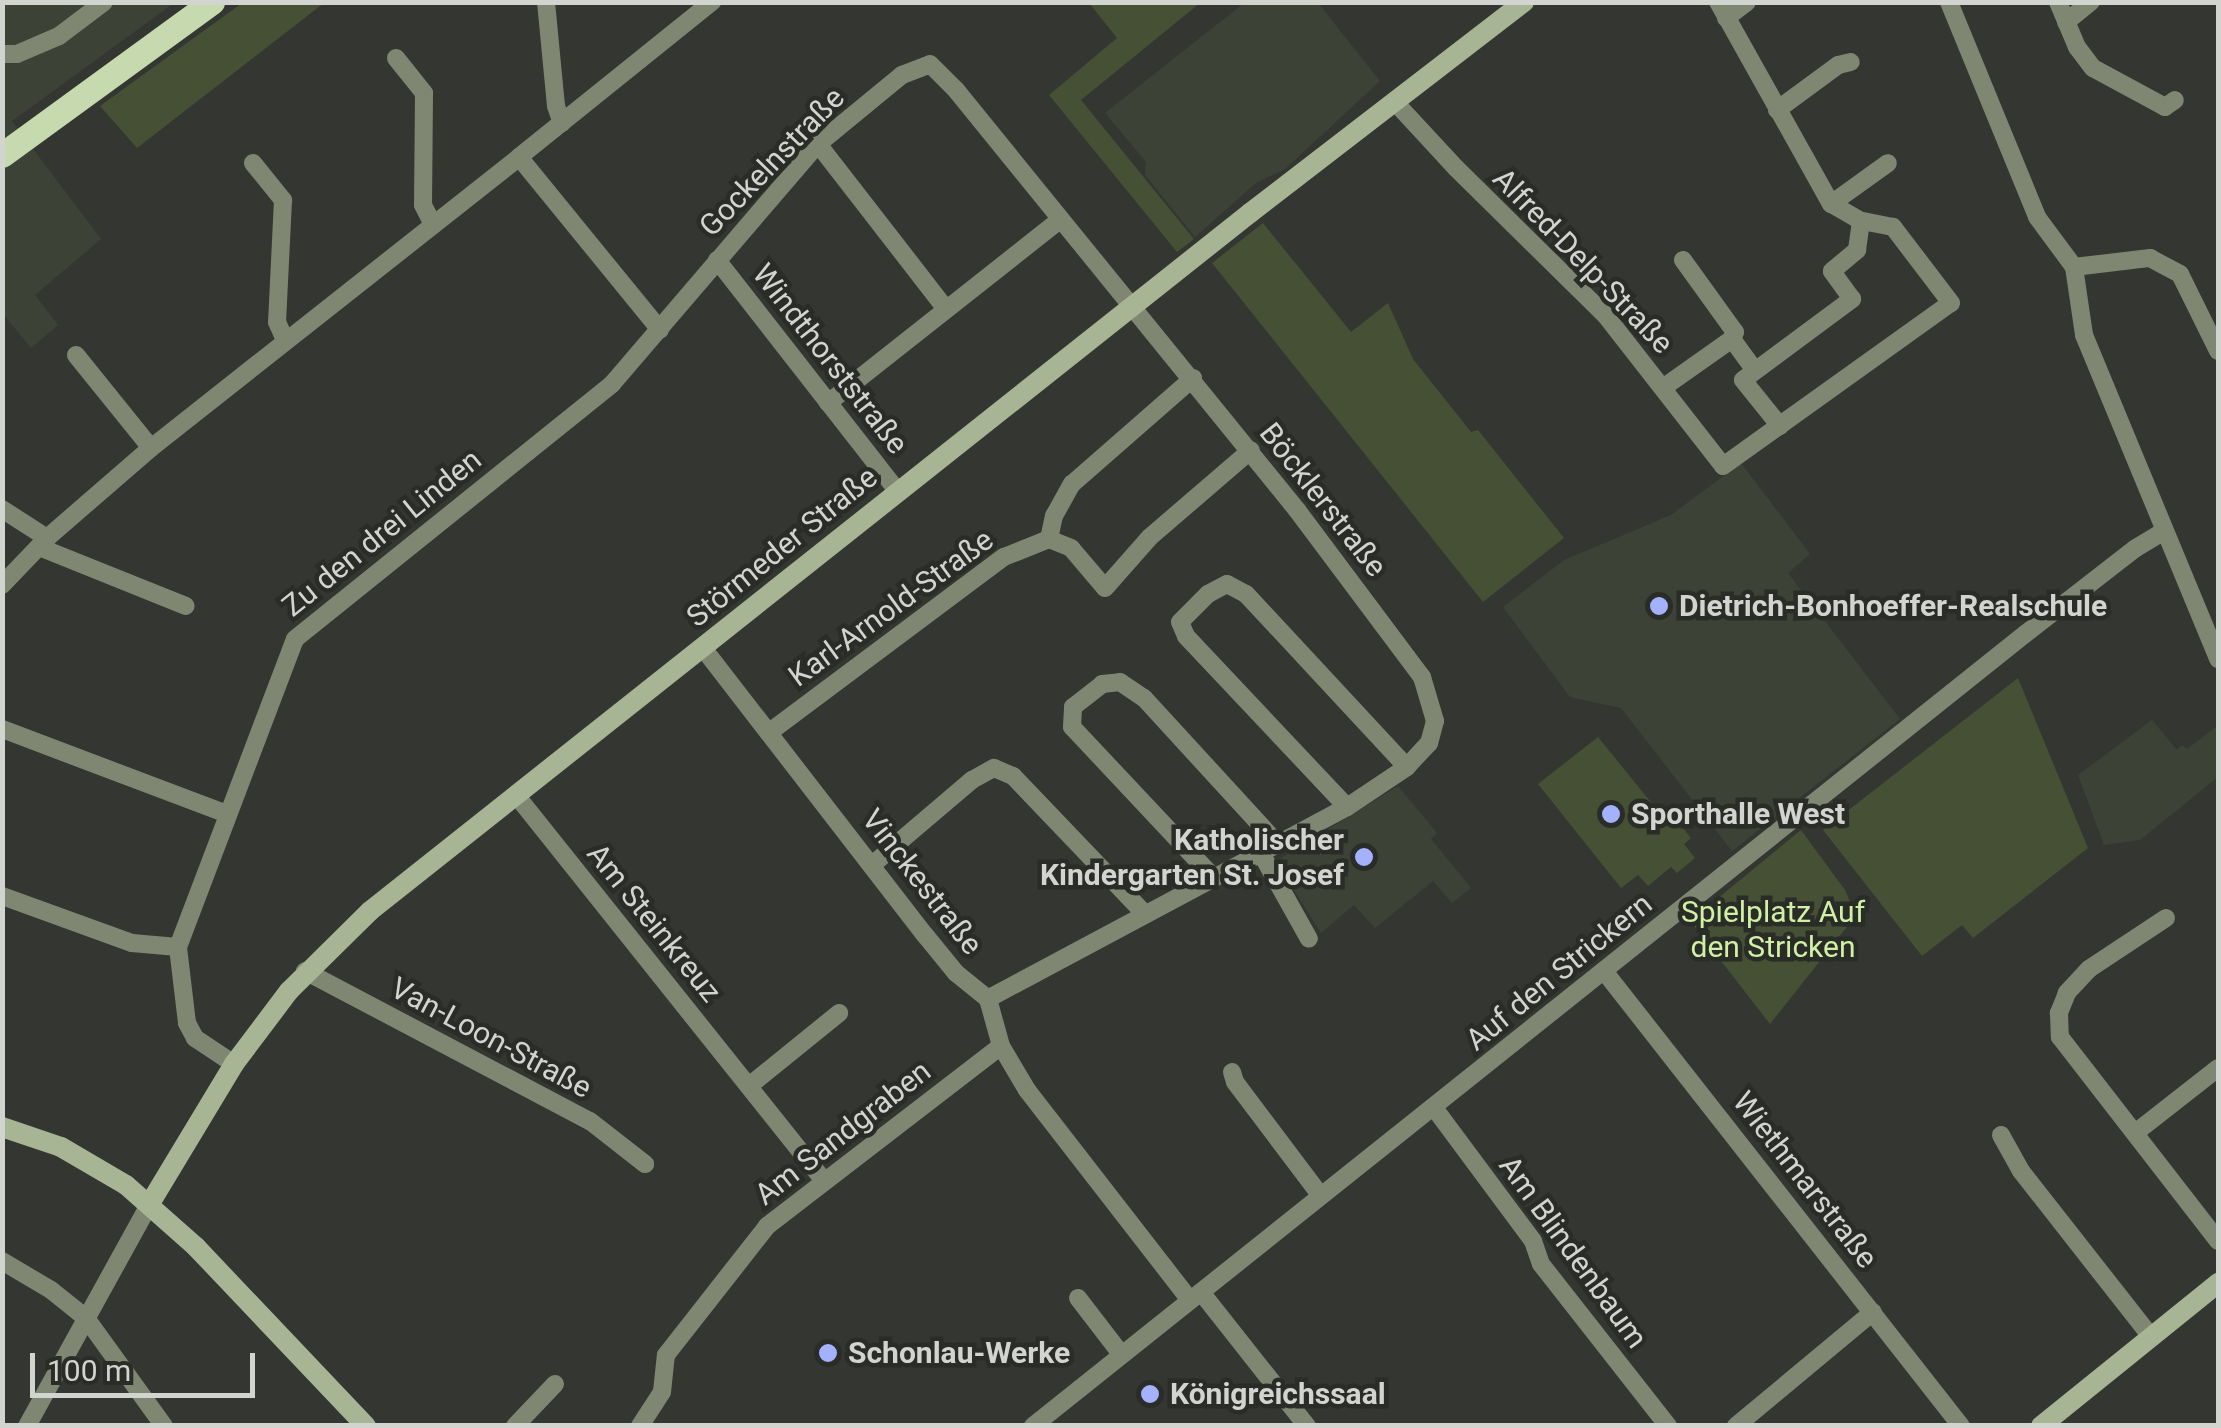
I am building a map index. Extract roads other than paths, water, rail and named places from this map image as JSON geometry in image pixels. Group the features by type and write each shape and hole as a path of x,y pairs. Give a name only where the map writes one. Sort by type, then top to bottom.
{"main road":[{"path":"2,156 212,2"},
{"name":"Störmeder Straße","path":"148,1205 234,1064 305,971 370,911 1516,5"},
{"path":"2,1127 96,1164 148,1205 196,1248 366,1426"},
{"path":"2040,1426 2218,1284"}],"street":[{"path":"2,54 18,54 59,36 104,2"},
{"path":"546,2 556,106 562,123"},
{"path":"2,585 43,543 151,448 712,2"},
{"path":"1747,2 1722,10 1831,204 1861,221 1892,227 1951,303 1780,426 1743,380 1852,299 1832,271 1857,250 1861,221"},
{"path":"1949,2 2037,218 2074,266 2084,335 2218,658"},
{"path":"2058,2 2077,47 2093,68 2165,107 2175,100"},
{"path":"2066,22 2091,2"},
{"path":"396,58 424,92 423,205 432,225"},
{"path":"1777,110 1838,65 1851,62"},
{"name":"Gockelnstraße","path":"660,330 818,144 902,75 930,64 956,90 1134,307"},
{"name":"Alfred-Delp-Straße","path":"1394,101 1606,316 1723,466 1780,426"},
{"path":"818,144 946,309"},
{"path":"520,157 660,330"},
{"path":"253,163 282,200 277,322 285,340"},
{"path":"1831,204 1888,163"},
{"path":"828,404 1060,220"},
{"path":"2074,266 2150,258 2180,274 2218,350"},
{"name":"Windthorststraße","path":"717,260 898,492"},
{"path":"1664,387 1732,340 1735,332 1683,260"},
{"name":"Böcklerstraße","path":"1134,307 1251,450 1422,677 1433,706 1428,743 1407,768"},
{"name":"Zu den drei Linden","path":"234,1064 195,1038 187,1023 178,947 286,659 305,627 612,384 660,330"},
{"path":"1732,340 1755,371"},
{"path":"76,354 151,448"},
{"path":"1193,378 1072,484 1054,516 1049,539 1071,548 1105,588 1150,538 1251,450"},
{"path":"2,509 43,543 186,606"},
{"name":"Auf den Strickern","path":"1033,1426 2039,623 2136,548 2164,532"},
{"name":"Karl-Arnold-Straße","path":"771,731 1004,557 1027,544 1049,539"},
{"path":"1307,1426 1027,1090 1001,1046 988,1000 1347,807 1407,768 1269,616 1246,594 1227,584 1191,608 1180,622 1186,636 1347,807"},
{"name":"Vinckestraße","path":"704,648 956,973 988,1000"},
{"path":"1213,877 1072,727 1074,708 1102,684 1120,682 1144,698 1198,753 1269,848 1309,940"},
{"path":"2,729 226,814"},
{"path":"872,865 972,780 994,768 1013,776 1145,914"},
{"name":"Am Steinkreuz","path":"516,795 824,1181"},
{"path":"2,896 132,943 178,947"},
{"path":"2166,918 2089,969 2067,993 2059,1013 2060,1037 2218,1241"},
{"name":"Van-Loon-Straße","path":"305,971 590,1121 645,1164"},
{"name":"Wiethmarstraße","path":"1604,971 1961,1426"},
{"path":"749,1086 839,1013"},
{"name":"Am Sandgraben","path":"640,1426 662,1392 666,1356 767,1226 1001,1046"},
{"path":"2135,1133 2218,1068"},
{"path":"1232,1072 1235,1082 1320,1195"},
{"name":"Am Blindenbaum","path":"1434,1109 1532,1241 1541,1264 1668,1426"},
{"path":"2002,1135 2021,1171 2151,1338"},
{"path":"27,1426 148,1205"},
{"path":"2,1261 52,1290 86,1318 164,1426"},
{"path":"1078,1298 1122,1354"},
{"path":"1736,1426 1873,1312"},
{"path":"515,1426 556,1384"}],"place":[{"name":"Dietrich-Bonhoeffer-Realschule","path":"1659,606"},
{"name":"Sporthalle West","path":"1611,814"},
{"name":"Katholischer Kindergarten St. Josef","path":"1364,857"},
{"name":"Schonlau-Werke","path":"828,1353"},
{"name":"Königreichssaal","path":"1150,1394"}],"park label":[{"name":"Spielplatz Auf den Stricken","path":"1773,929"}]}
